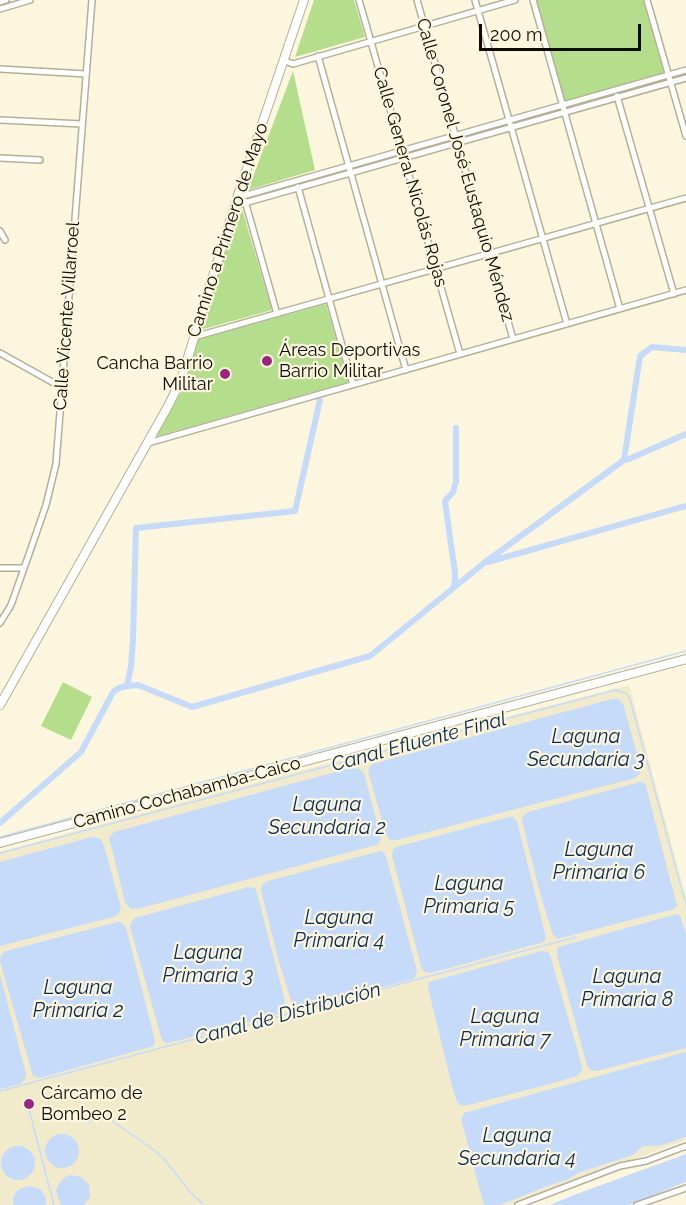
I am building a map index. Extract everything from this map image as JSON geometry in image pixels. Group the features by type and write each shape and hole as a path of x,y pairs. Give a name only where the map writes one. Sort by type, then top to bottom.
{"main road":[{"name":"Camino a Primero de Mayo","path":"0,705 181,380 234,206 241,196 304,0"},
{"name":"Camino Cochabamba-Caico","path":"0,843 686,659"}],"street":[{"path":"0,2 6,0"},
{"path":"0,9 17,2 30,0"},
{"name":"Calle Vicente Villarroel","path":"0,623 10,605 24,568 56,465 92,0"},
{"name":"Calle General Nicolás Rojas","path":"359,0 460,354"},
{"name":"Calle Coronel José Eustaquio Méndez","path":"417,0 513,339"},
{"path":"475,0 567,324"},
{"path":"283,60 293,64 515,0"},
{"path":"532,0 620,309"},
{"path":"647,0 686,136"},
{"path":"318,56 406,370"},
{"path":"0,69 86,74"},
{"path":"277,314 241,196 686,70"},
{"path":"234,206 686,78"},
{"path":"615,90 674,294"},
{"path":"0,120 82,124"},
{"path":"0,158 40,160"},
{"path":"296,181 353,385"},
{"path":"194,337 686,198"},
{"path":"0,231 5,240"},
{"path":"146,444 686,290"},
{"path":"0,353 61,387"},
{"path":"0,568 24,568"},
{"path":"518,1205 620,1166 646,1161 686,1146"},
{"path":"637,1205 686,1188"}],"shaded area":[{"path":"629,685 686,898 686,1140 512,1205 0,1205 0,852 222,791"}],"green space":[{"path":"314,0 354,0 365,37 295,57"},
{"path":"536,0 644,0 664,73 565,101"},
{"path":"293,71 315,170 248,190"},
{"name":"Áreas Deportivas Barrio Militar","path":"242,209 272,310 200,330 219,261 222,260 238,210"},
{"name":"Áreas Deportivas Barrio Militar","path":"326,304 349,382 155,437 183,389 196,340"},
{"path":"63,682 92,697 71,740 41,726"}],"water":[{"name":"Laguna Secundaria 3","path":"618,699 623,703 641,769 635,778 397,840 390,840 386,835 368,771 372,764"},
{"name":"Laguna Secundaria 2","path":"350,768 359,769 364,773 381,838 376,845 141,908 132,909 125,902 109,838 114,832"},
{"name":"Laguna Primaria 6","path":"640,782 645,783 646,786 677,906 674,909 557,939 553,935 540,893 522,821 523,816 528,812"},
{"name":"Laguna Primaria 5","path":"509,817 517,821 546,937 544,942 431,973 425,972 422,969 392,856 393,849"},
{"path":"92,837 101,839 103,843 121,907 119,914 0,946 0,862"},
{"name":"Laguna Primaria 4","path":"380,851 386,856 417,971 415,977 303,1008 295,1007 292,1004 278,958 261,891 262,885 268,881"},
{"name":"Laguna Primaria 3","path":"249,887 255,888 257,893 285,1001 285,1009 282,1013 169,1043 164,1042 130,927 131,923 135,918"},
{"name":"Laguna Primaria 8","path":"677,914 680,916 686,934 686,1048 597,1071 590,1070 557,955 558,947"},
{"name":"Laguna Primaria 2","path":"117,922 126,927 155,1041 154,1046 40,1078 33,1076 0,961 1,955 6,951"},
{"name":"Laguna Primaria 7","path":"541,951 548,952 550,955 582,1066 581,1072 577,1076 546,1085 469,1105 460,1105 453,1090 428,988 429,982"},
{"path":"0,975 26,1074 20,1084 0,1089"},
{"name":"Laguna Secundaria 4","path":"686,1052 686,1137 659,1146 643,1146 633,1155 578,1173 567,1180 500,1205 485,1205 462,1122 464,1113"},
{"path":"62,1134 74,1139 79,1151 74,1163 62,1168 50,1163 45,1151 50,1139"},
{"path":"18,1146 30,1151 35,1163 30,1175 18,1180 6,1175 1,1163 6,1151"},
{"path":"686,1154 686,1182 629,1205 550,1205 574,1195"},
{"path":"70,1175 81,1177 89,1185 90,1197 84,1205 62,1205 59,1201 56,1190 58,1185"},
{"path":"29,1186 40,1189 46,1199 46,1205 13,1205 15,1193"}],"waterway":[{"path":"624,460 640,356 652,347 686,350"},
{"path":"127,686 133,640 136,528 295,511 320,400"},
{"path":"453,588 455,573 445,501 453,492 456,482 456,428"},
{"path":"0,823 81,752 113,692 119,688 138,685 192,707 370,656 484,563 624,460 686,434"},
{"path":"488,562 686,506"},
{"path":"0,837 686,651"},
{"name":"Canal Efluente Final","path":"0,853 615,690 626,693 630,699 686,905"},
{"name":"Canal de Distribución","path":"0,1091 576,937"},
{"path":"29,1108 31,1101"},
{"path":"27,1102 54,1205"},
{"path":"88,1122 105,1116 154,1150 204,1205"}],"place":[{"name":"Áreas Deportivas Barrio Militar","path":"267,361"},
{"name":"Cancha Barrio Militar","path":"225,374"},
{"name":"Cárcamo de Bombeo 2","path":"29,1104"}]}
